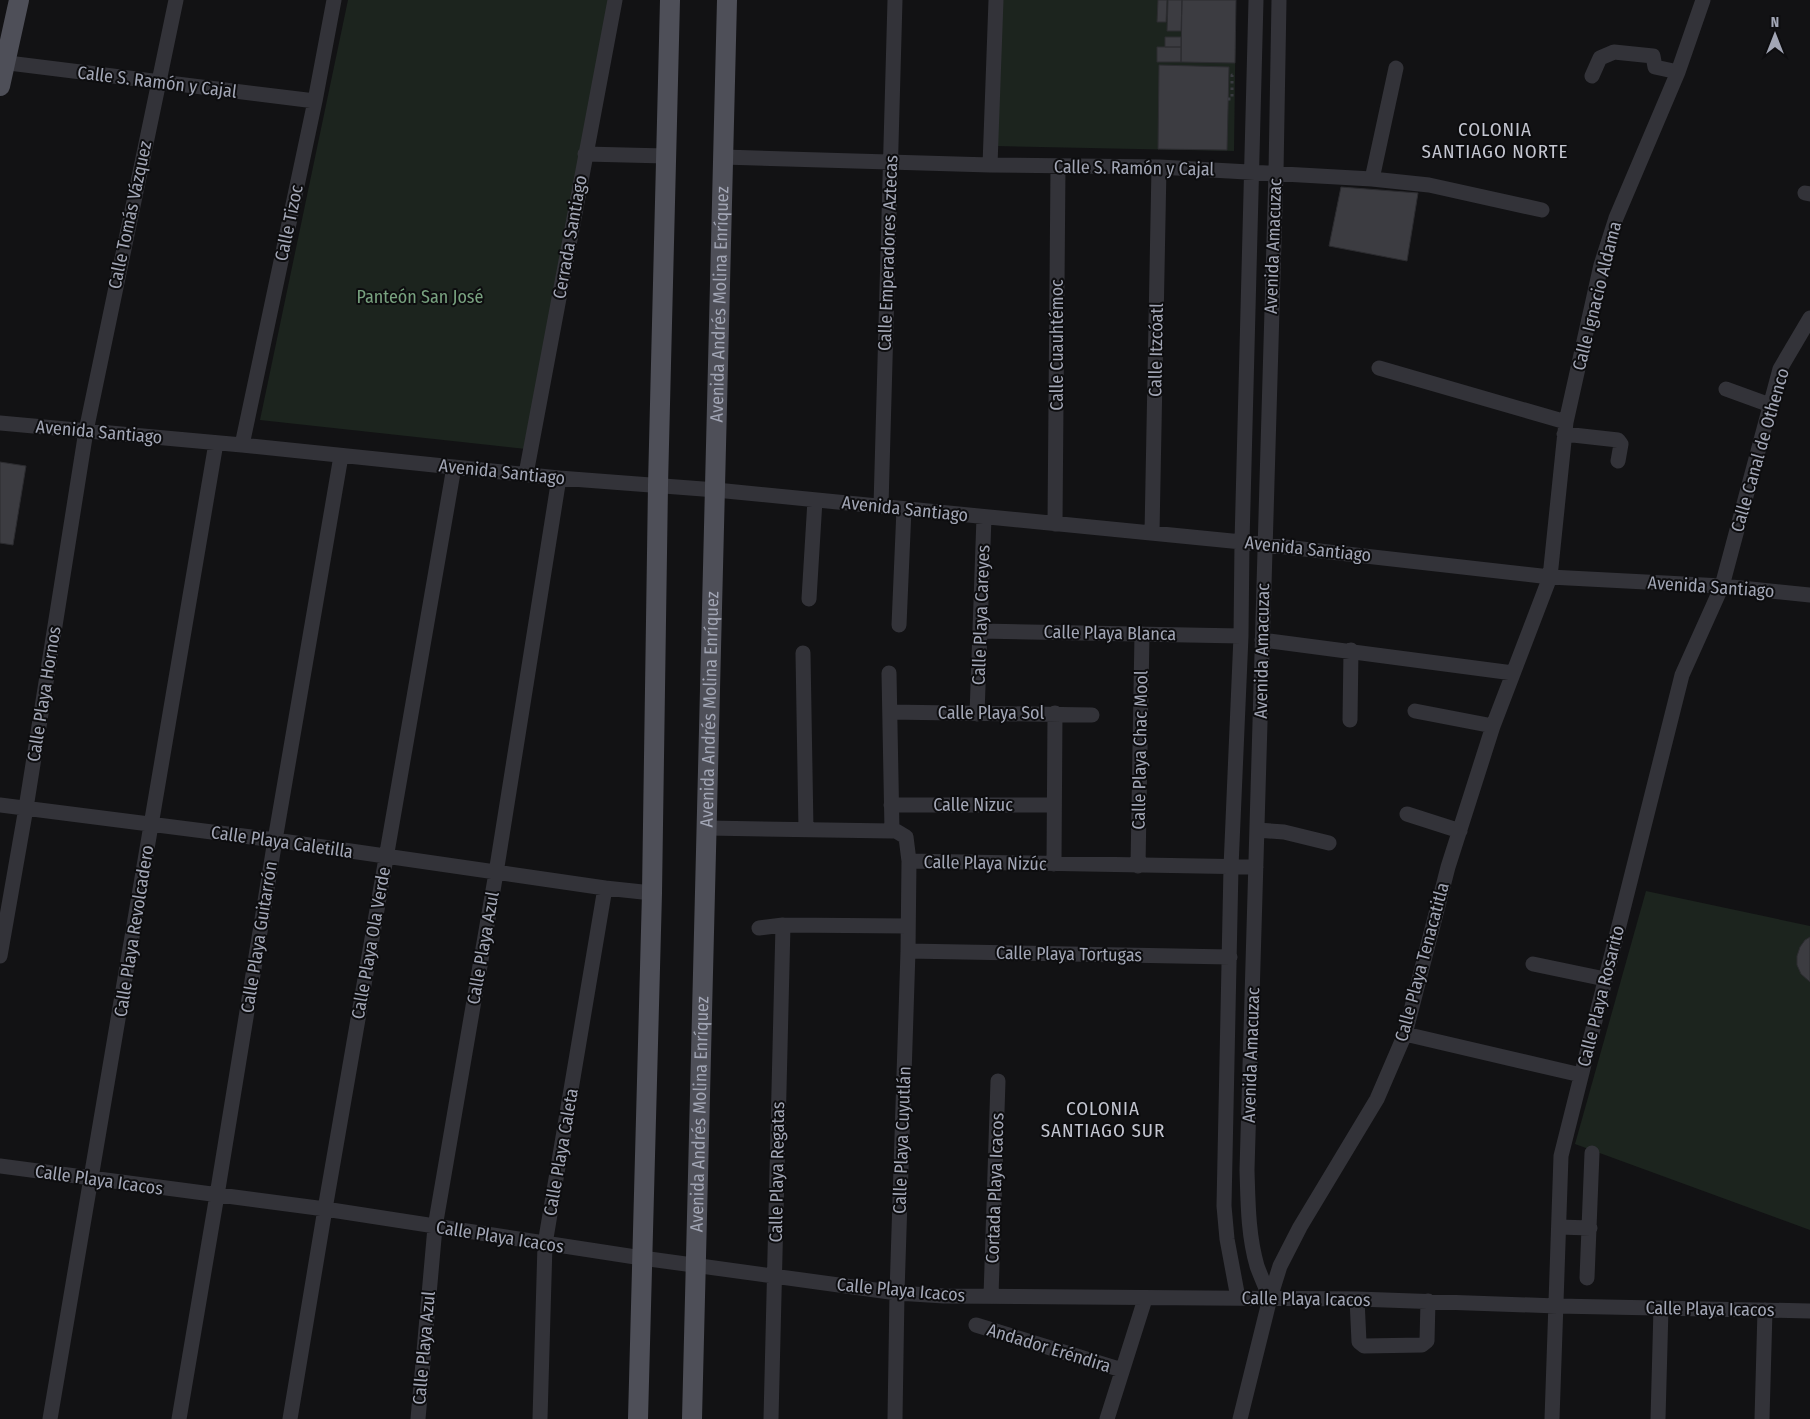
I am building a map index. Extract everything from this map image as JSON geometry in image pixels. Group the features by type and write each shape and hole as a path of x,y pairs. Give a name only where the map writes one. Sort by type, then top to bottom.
{"main road":[{"path":"0,86 2,62 19,0"},
{"path":"640,1419 642,1258 652,893 658,485 670,0"},
{"name":"Avenida Andrés Molina Enríquez","path":"692,1419 727,0"}],"street":[{"name":"Calle Tomás Vázquez","path":"86,431 176,0"},
{"name":"Calle Tizoc","path":"242,445 315,101 334,0"},
{"name":"Cerrada Santiago","path":"526,474 614,0"},
{"name":"Calle Emperadores Aztecas","path":"881,506 895,0"},
{"path":"990,166 996,0"},
{"name":"Avenida Amacuzac","path":"1238,1298 1227,1239 1224,1206 1231,867 1240,636 1256,0"},
{"name":"Avenida Amacuzac","path":"1270,1298 1257,1266 1248,1204 1279,0"},
{"name":"Calle Ignacio Aldama","path":"1550,576 1565,428 1601,265 1616,218 1678,72 1703,0"},
{"path":"1592,76 1600,58 1614,52 1652,56 1655,66 1678,72"},
{"name":"Calle S. Ramón y Cajal","path":"2,62 315,101"},
{"path":"1372,178 1396,68"},
{"path":"585,154 666,156"},
{"name":"Calle S. Ramón y Cajal","path":"723,157 990,166 1160,167 1372,178 1429,185 1542,210"},
{"name":"Calle Cuauhtémoc","path":"1055,524 1058,166"},
{"name":"Calle Itzcóatl","path":"1152,533 1160,167"},
{"name":"Calle Canal de Othenco","path":"1722,586 1780,369 1810,318"},
{"path":"1379,368 1565,428 1618,440 1621,444 1618,461"},
{"path":"1726,390 1770,405"},
{"name":"Avenida Santiago","path":"0,423 242,445 559,478 716,490 904,508 1264,544 1550,576 1722,586 1810,594"},
{"name":"Calle Playa Hornos","path":"0,956 26,808 86,431"},
{"name":"Calle Playa Revolcadero","path":"50,1419 216,443"},
{"name":"Calle Playa Guitarrón","path":"179,1419 341,456"},
{"name":"Calle Playa Ola Verde","path":"290,1419 324,1209 454,467"},
{"name":"Calle Playa Azul","path":"418,1419 434,1227 496,873 559,478"},
{"path":"809,599 815,500"},
{"path":"900,626 904,508"},
{"name":"Calle Playa Careyes","path":"977,714 984,517"},
{"name":"Calle Playa Tenacatitla","path":"1240,1419 1270,1298 1280,1266 1300,1227 1377,1099 1405,1034 1448,868 1493,726 1550,576"},
{"name":"Calle Playa Rosarito","path":"1552,1419 1561,1156 1682,675 1722,586"},
{"name":"Calle Playa Blanca","path":"980,631 1240,636"},
{"name":"Calle Playa Chac Mool","path":"1138,866 1142,634"},
{"path":"1262,640 1351,650 1513,673"},
{"path":"1350,720 1351,650"},
{"path":"803,652 806,830"},
{"path":"707,828 892,831 889,673"},
{"path":"1415,711 1493,726"},
{"name":"Calle Playa Sol","path":"890,712 1092,714"},
{"path":"1054,864 1055,713"},
{"name":"Calle Playa Caletilla","path":"0,805 151,823 496,873 652,893"},
{"name":"Calle Nizuc","path":"891,805 1054,805"},
{"path":"1407,814 1460,831"},
{"path":"1257,830 1284,832 1329,843"},
{"name":"Calle Playa Nizúc","path":"892,831 896,831 906,837 909,861 1256,867"},
{"name":"Calle Playa Cuyutlán","path":"895,1419 909,861"},
{"name":"Calle Playa Caleta","path":"540,1419 545,1244 605,888"},
{"path":"759,928 783,925 908,926"},
{"name":"Calle Playa Regatas","path":"772,1419 783,925"},
{"name":"Calle Playa Tortugas","path":"908,951 1230,956"},
{"path":"1533,964 1605,979"},
{"path":"1405,1034 1581,1074"},
{"name":"Cortada Playa Icacos","path":"991,1296 998,1080"},
{"path":"1587,1278 1592,1153"},
{"name":"Calle Playa Icacos","path":"0,1166 92,1180 324,1209 696,1266 897,1292 944,1296 1145,1299 1357,1299 1557,1306 1810,1311"},
{"path":"1559,1227 1590,1228"},
{"path":"1107,1419 1145,1299"},
{"path":"1357,1299 1359,1342 1364,1346 1422,1345 1427,1341 1428,1301"},
{"path":"1658,1419 1661,1308"},
{"path":"1762,1419 1765,1310"},
{"name":"Andador Eréndira","path":"976,1325 1122,1370"}],"path":[{"path":"1228,99 1232,99 1232,75 1235,75"}],"green space":[{"name":"Panteón San José","path":"348,0 611,0 526,449 260,420"},
{"path":"1001,0 1236,0 1234,151 996,146"},
{"path":"1646,891 1810,926 1810,1230 1575,1144"}],"building":[{"path":"1158,0 1167,0 1166,22 1157,22"},
{"path":"1168,0 1182,0 1181,31 1167,31"},
{"path":"1182,0 1236,0 1235,63 1181,62"},
{"path":"1165,37 1181,37 1181,47 1165,47"},
{"path":"1157,47 1181,47 1181,62 1157,62"},
{"path":"1159,65 1229,67 1227,150 1158,149"},
{"path":"1341,187 1418,193 1407,261 1329,246"},
{"path":"0,462 26,466 13,545 0,543"},
{"path":"1810,937 1810,982 1801,974 1797,965 1797,956 1800,947"}],"district":[{"name":"COLONIA SANTIAGO NORTE","path":"1495,140"},
{"name":"COLONIA SANTIAGO SUR","path":"1103,1119"}]}
